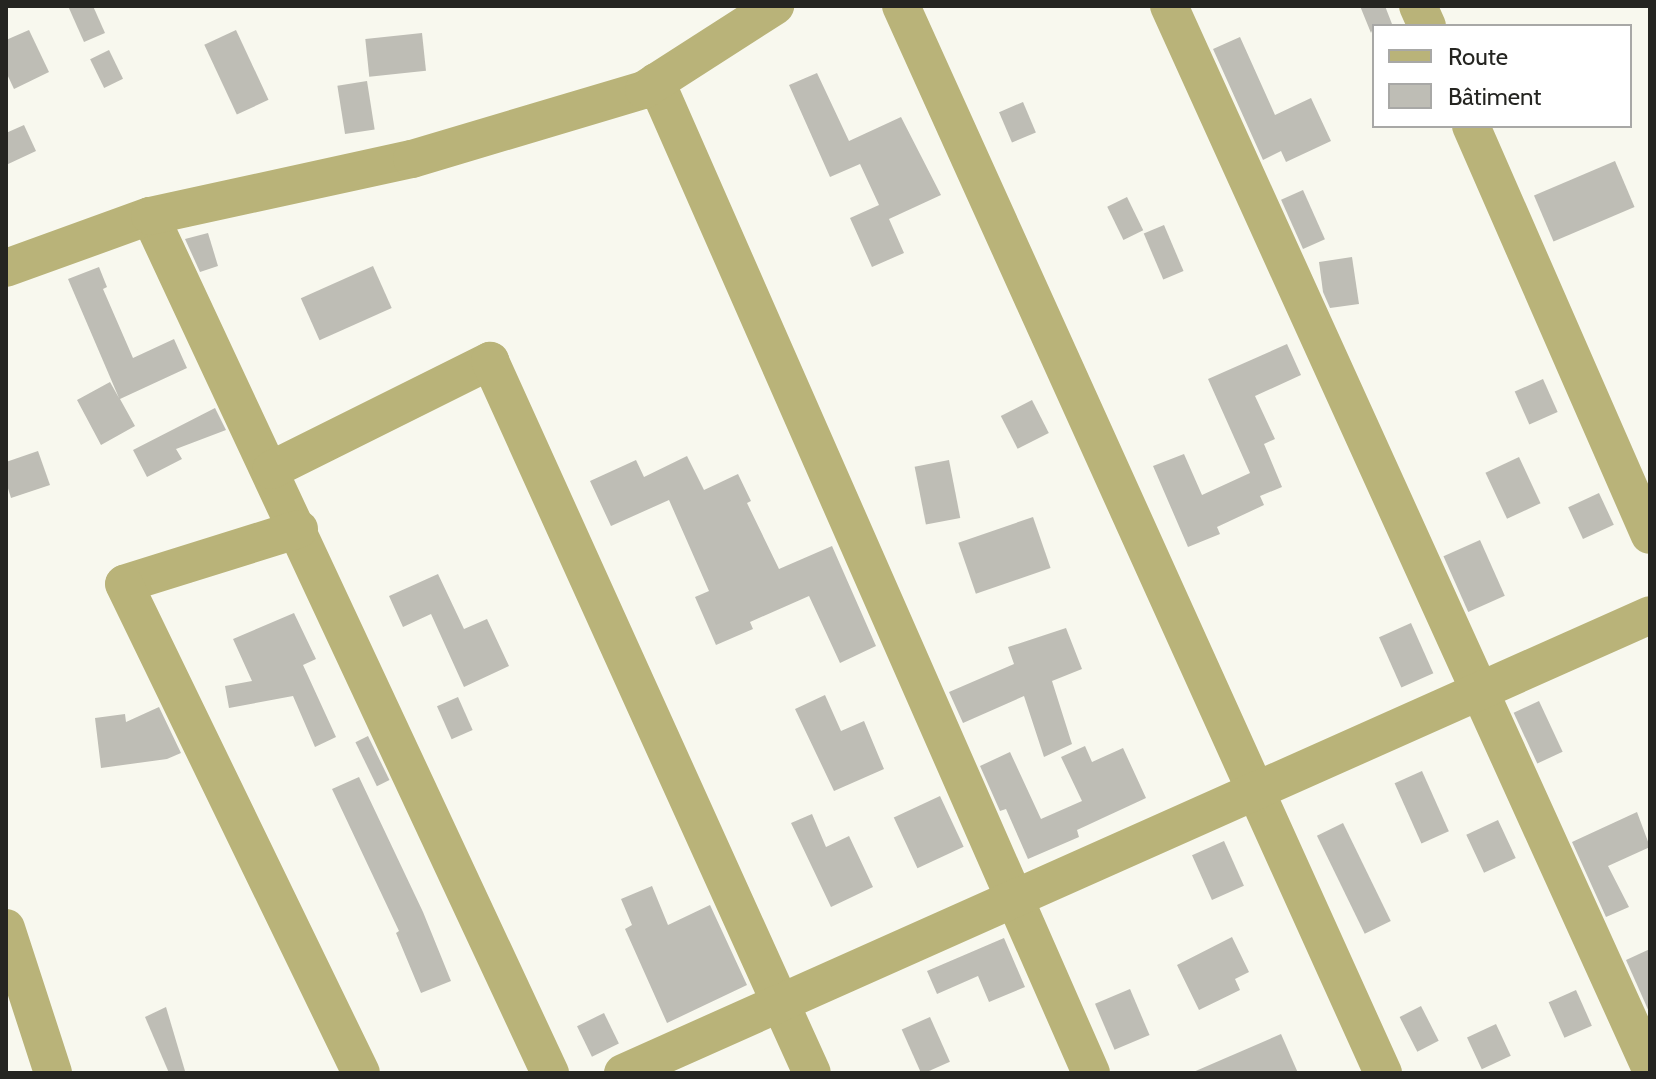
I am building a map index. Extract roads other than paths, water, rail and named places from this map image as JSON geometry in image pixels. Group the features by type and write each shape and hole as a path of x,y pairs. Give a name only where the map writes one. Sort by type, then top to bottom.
{"street":[{"path":"6,268 150,216 412,159 644,90 775,6"},
{"path":"901,6 1383,1073"},
{"path":"1169,6 1650,1067"},
{"path":"656,82 1091,1073"},
{"path":"1472,128 1650,535"},
{"path":"150,216 299,529 550,1073"},
{"path":"271,470 490,361 812,1073"},
{"path":"299,529 124,584 361,1073"},
{"path":"623,1073 1650,615"},
{"path":"6,928 53,1073"}]}
